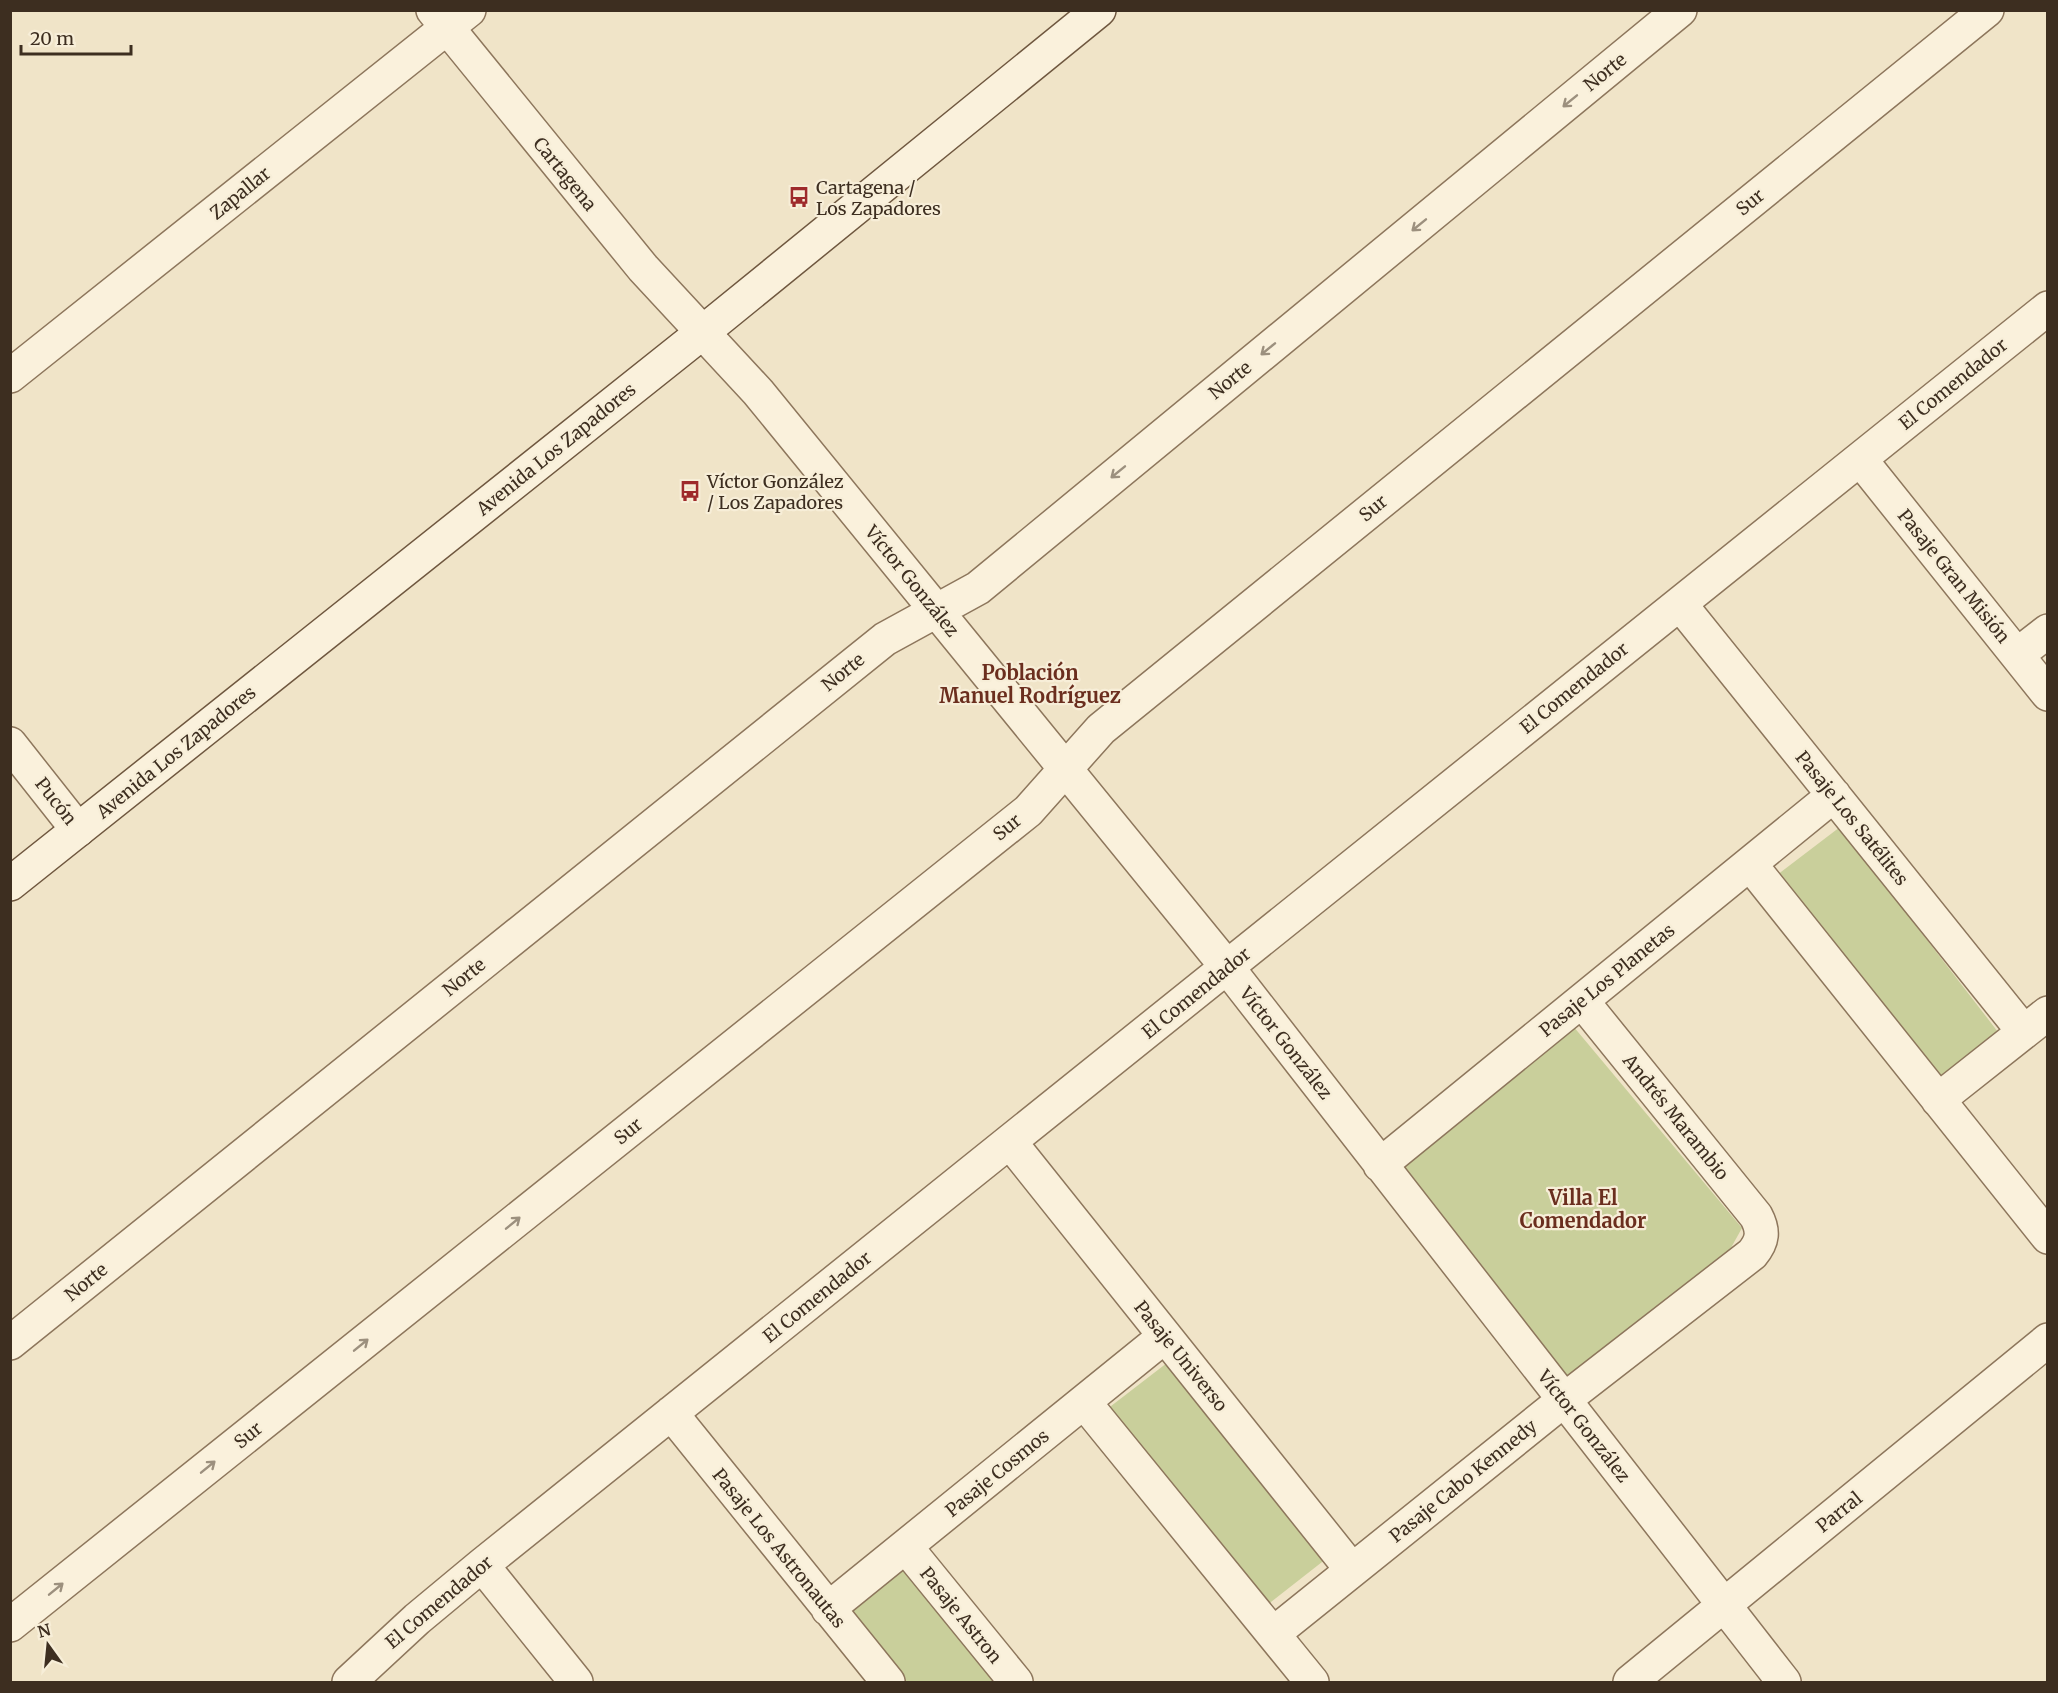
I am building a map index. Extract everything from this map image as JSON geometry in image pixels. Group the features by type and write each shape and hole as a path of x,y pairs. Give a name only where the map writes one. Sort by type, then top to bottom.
{"street":[{"name":"Avenida Los Zapadores","path":"10,884 703,332 1099,10"},
{"name":"Norte","path":"10,1343 885,639 978,588 1680,10"},
{"name":"Sur","path":"10,1625 1028,811 1101,729 1987,10"},
{"name":"Cartagena","path":"449,16 643,268 703,332"},
{"name":"Zapallar","path":"10,376 449,16"},
{"name":"El Comendador","path":"349,1683 417,1619 482,1565 2048,308"},
{"name":"Víctor González","path":"703,332 758,392 1227,967 1784,1683"},
{"name":"Pasaje Gran Misión","path":"1860,459 2048,694"},
{"name":"Pasaje Los Satélites","path":"1680,604 1834,795 2036,1023"},
{"path":"2017,655 2048,631"},
{"name":"Pucón","path":"10,744 78,830"},
{"name":"Pasaje Los Planetas","path":"1380,1165 1834,795"},
{"path":"1750,864 2048,1237"},
{"name":"Andrés Marambio","path":"1582,1001 1756,1216 1761,1225 1762,1236"},
{"path":"1938,1100 2036,1023"},
{"name":"Pasaje Universo","path":"1010,1142 1352,1570"},
{"name":"Pasaje Cabo Kennedy","path":"1272,1634 1564,1400 1752,1254 1759,1246 1762,1236"},
{"name":"Pasaje Cosmos","path":"828,1609 1165,1336"},
{"name":"Parral","path":"1630,1683 2048,1340"},
{"path":"1084,1402 1312,1683"},
{"name":"Pasaje Los Astronautas","path":"671,1413 888,1683"},
{"name":"Pasaje Astron","path":"906,1547 1016,1683"},
{"path":"482,1565 576,1683"}],"green space":[{"path":"1840,827 1998,1032 1935,1080 1777,875"},
{"path":"1573,1026 1742,1228 1727,1255 1571,1383 1396,1166"},
{"path":"1176,1356 1331,1555 1258,1612 1102,1413"},
{"path":"910,1564 1002,1682 904,1682 849,1611"}],"place":[{"name":"Cartagena / Los Zapadores","path":"799,197"},
{"name":"Víctor González / Los Zapadores","path":"690,491"}],"district":[{"name":"Población Manuel Rodríguez","path":"1030,684"},
{"name":"Villa El Comendador","path":"1583,1208"}]}
